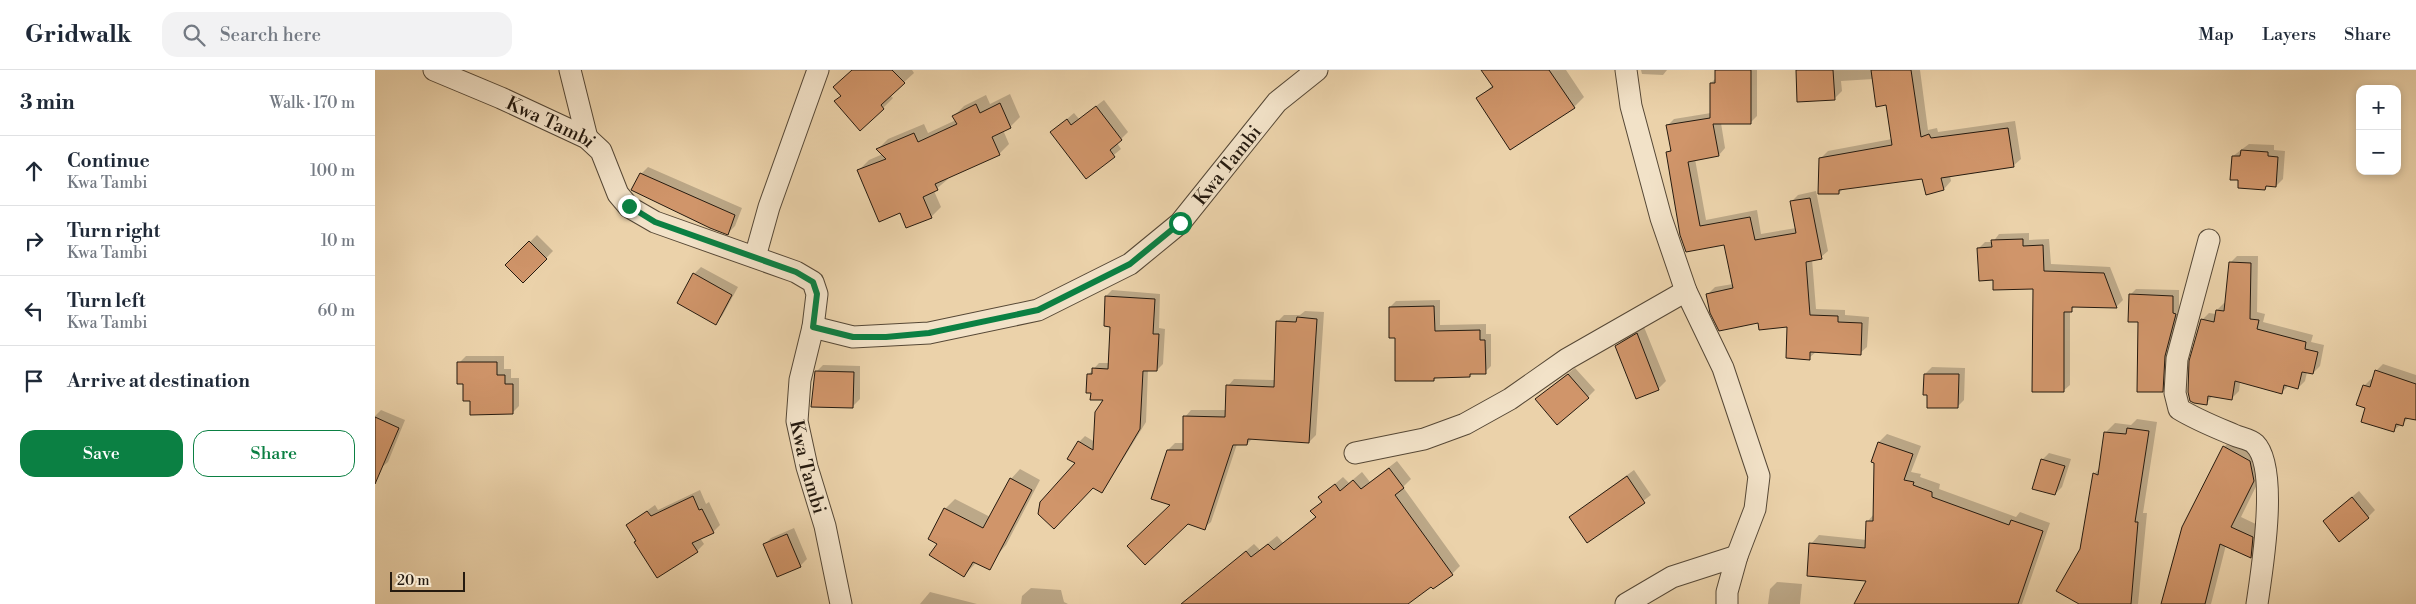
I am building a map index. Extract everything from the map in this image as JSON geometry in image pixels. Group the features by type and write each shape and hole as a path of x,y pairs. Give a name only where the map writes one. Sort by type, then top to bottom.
{"street":[{"name":"Kwa Tambi","path":"434,70 501,98 587,138 601,152 618,194 629,206 655,222 796,272 813,282 817,294 813,327 800,380 797,421 807,467 825,526 841,604"},
{"path":"570,70 587,138"},
{"path":"755,257 769,207 818,70"},
{"name":"Kwa Tambi","path":"813,327 853,337 886,337 929,333 1038,310 1130,264 1180,223 1277,102 1317,70"},
{"path":"1626,70 1631,106 1661,218 1686,291 1723,368 1759,476 1755,509 1737,556 1727,592 1727,604"},
{"path":"2209,240 2177,359 2175,393 2179,409 2196,419 2254,443 2264,459 2268,481 2267,503 2257,604"},
{"path":"1355,452 1424,439 1465,424 1510,399 1567,359 1686,291"},
{"path":"1626,604 1672,577 1737,556"}],"building":[{"path":"852,70 892,70 905,83 881,105 884,109 860,131 834,101 841,96 833,87"},
{"path":"1481,70 1549,70 1575,108 1510,150 1476,98 1493,87"},
{"path":"1715,70 1751,70 1751,124 1713,124 1719,156 1688,162 1700,226 1750,217 1755,240 1796,233 1790,201 1810,198 1822,259 1806,262 1810,315 1838,316 1838,322 1862,323 1861,355 1810,352 1810,360 1786,358 1787,327 1759,330 1758,323 1719,331 1710,313 1706,294 1733,288 1724,245 1686,252 1680,235 1666,152 1671,151 1666,125 1710,118 1710,83 1715,83"},
{"path":"1796,70 1833,70 1835,100 1797,102"},
{"path":"1871,70 1911,70 1921,137 1929,134 1931,138 2008,128 2014,167 1941,178 1944,190 1926,195 1922,179 1839,190 1839,194 1818,194 1819,158 1892,145 1886,105 1876,107"},
{"path":"1000,103 1011,128 992,137 1000,155 935,184 938,190 923,197 932,218 906,228 900,213 879,222 857,170 886,159 876,149 914,133 918,142 957,124 952,116 976,104 980,113"},
{"path":"1096,106 1122,140 1110,150 1115,157 1086,179 1050,132 1067,119 1071,125"},
{"path":"2241,150 2268,152 2268,156 2278,157 2276,187 2266,186 2265,190 2238,188 2238,180 2230,180 2232,156 2240,156"},
{"path":"640,173 735,215 728,235 631,190"},
{"path":"2023,239 2023,246 2043,245 2044,271 2104,273 2117,308 2072,307 2072,312 2064,312 2064,392 2032,392 2033,289 1993,290 1993,280 1979,281 1977,248 1992,247 1991,240"},
{"path":"529,241 547,259 523,283 505,265"},
{"path":"2229,262 2251,263 2250,319 2259,320 2257,329 2306,342 2305,349 2318,352 2313,374 2302,372 2298,389 2284,385 2282,394 2235,381 2232,400 2208,396 2207,405 2194,403 2190,401 2188,392 2189,361 2201,319 2214,322 2216,310 2224,311"},
{"path":"693,273 732,295 716,325 677,303"},
{"path":"2129,294 2173,296 2173,313 2176,314 2165,356 2163,392 2137,392 2138,322 2128,322"},
{"path":"1105,296 1155,299 1153,334 1159,334 1157,371 1143,371 1140,429 1102,493 1093,488 1054,529 1038,514 1040,502 1075,463 1067,459 1078,441 1093,450 1095,412 1103,400 1090,400 1091,393 1086,393 1087,374 1092,374 1092,368 1108,369 1110,327 1104,326"},
{"path":"1434,306 1435,331 1480,330 1480,340 1485,340 1486,374 1470,374 1470,377 1434,378 1434,381 1395,381 1395,338 1389,338 1389,307"},
{"path":"1297,317 1317,319 1309,443 1248,439 1247,445 1233,445 1205,530 1188,524 1145,565 1127,546 1170,505 1151,499 1167,450 1183,450 1183,416 1225,417 1226,385 1274,387 1276,321 1296,322"},
{"path":"1637,333 1659,390 1636,399 1615,346"},
{"path":"457,362 497,362 497,375 505,375 505,384 513,384 513,414 470,415 470,401 463,401 463,384 457,384"},
{"path":"2375,370 2416,384 2416,420 2405,418 2403,426 2396,424 2394,432 2361,422 2365,408 2356,405 2363,385 2370,387"},
{"path":"815,371 854,372 853,408 811,407"},
{"path":"1568,374 1589,398 1557,425 1535,399"},
{"path":"1924,374 1959,374 1958,408 1927,408 1927,395 1923,395"},
{"path":"375,417 399,428 375,484"},
{"path":"2127,428 2149,431 2135,522 2138,522 2131,604 2079,604 2056,591 2080,549 2093,473 2098,475 2104,432 2126,434"},
{"path":"1878,442 1913,454 1904,480 1914,482 1913,485 1932,492 1932,497 2009,525 2011,520 2043,531 2018,604 1854,604 1866,581 1807,576 1809,543 1865,548 1866,521 1873,521 1874,463 1871,462"},
{"path":"2223,446 2250,461 2254,481 2231,527 2253,537 2251,558 2220,544 2205,604 2161,604 2182,527"},
{"path":"2041,459 2065,466 2055,495 2032,489"},
{"path":"1389,468 1404,488 1395,495 1453,575 1433,589 1431,587 1408,604 1181,604 1246,551 1251,557 1268,544 1274,550 1316,517 1310,511 1322,502 1318,497 1335,484 1340,491 1353,480 1361,489"},
{"path":"1627,476 1645,503 1587,543 1569,517"},
{"path":"1010,478 1032,490 990,570 973,562 964,577 929,555 937,544 928,539 944,508 983,528"},
{"path":"693,496 699,510 702,509 714,533 692,543 698,552 657,578 634,542 636,541 626,525 647,511 651,516"},
{"path":"2352,497 2369,518 2339,542 2323,521"},
{"path":"787,534 801,567 777,577 763,544"}],"route":[{"path":"629,206 655,222 715,241 796,272 813,282 817,294 813,327 853,337 886,337 929,333 1038,310 1130,264 1180,223"}]}
